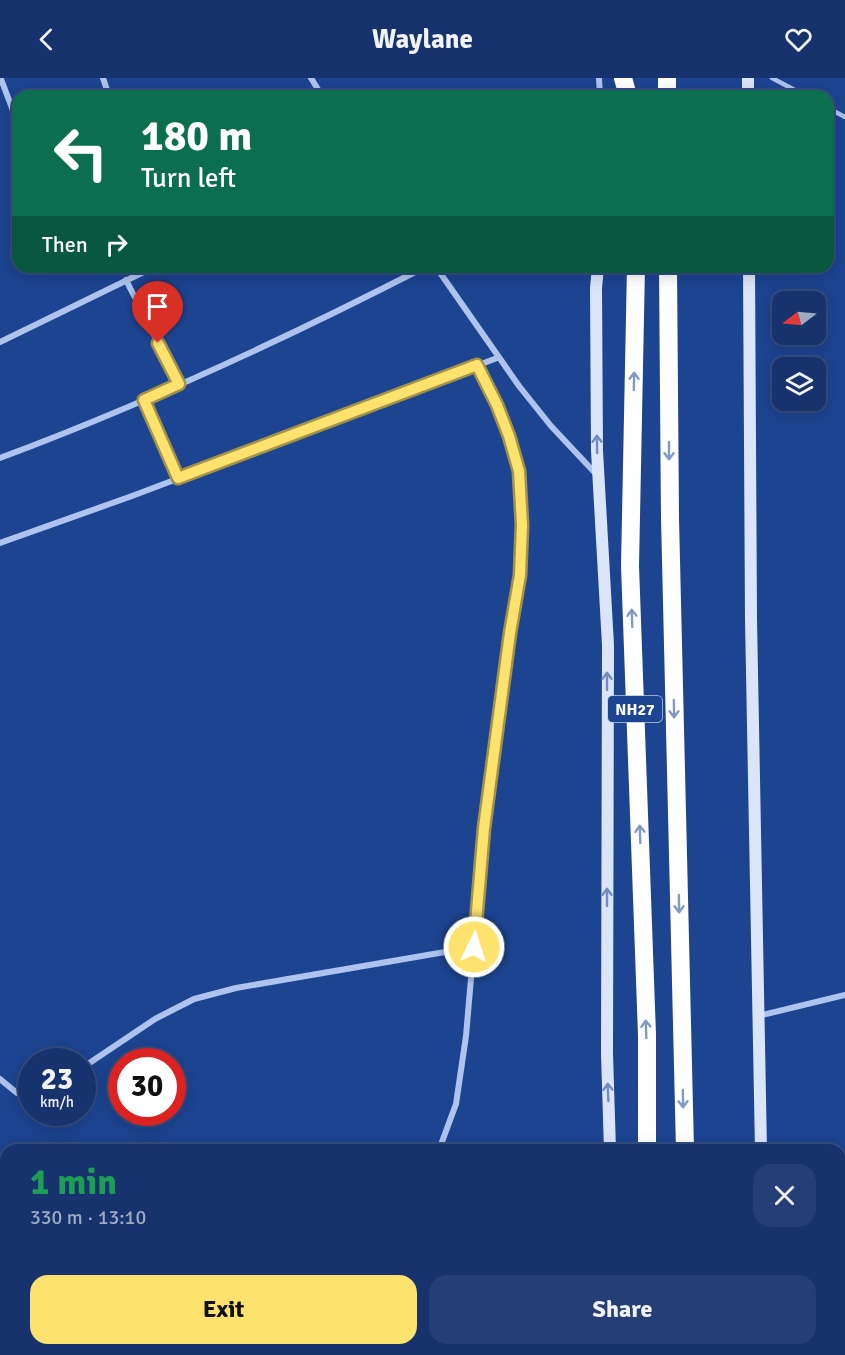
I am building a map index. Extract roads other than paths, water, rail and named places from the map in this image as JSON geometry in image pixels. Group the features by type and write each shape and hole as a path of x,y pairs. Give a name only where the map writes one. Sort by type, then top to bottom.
{"highway":[{"name":"NH27","path":"636,273 630,566 647,1035 647,1144"},
{"name":"NH27","path":"668,273 670,518 684,1144"}],"street":[{"path":"2,79 12,107"},
{"path":"0,342 141,273"},
{"path":"0,458 144,400 332,315 413,273"},
{"path":"440,273 497,358 551,426 599,478"},
{"path":"598,273 596,300 599,478 608,645 607,1043 610,1144"},
{"path":"749,273 751,619 761,1144"},
{"path":"126,280 179,384"},
{"path":"0,543 497,358"},
{"path":"441,1144 456,1104 466,1036 484,828 520,575 522,525 519,471 497,405 477,365"},
{"path":"144,400 178,478"},
{"path":"96,1059 155,1019 194,999 236,988 474,947"},
{"path":"758,1016 845,995"},
{"path":"0,1079 18,1093"}],"lane":[{"path":"772,78 795,90"}]}
